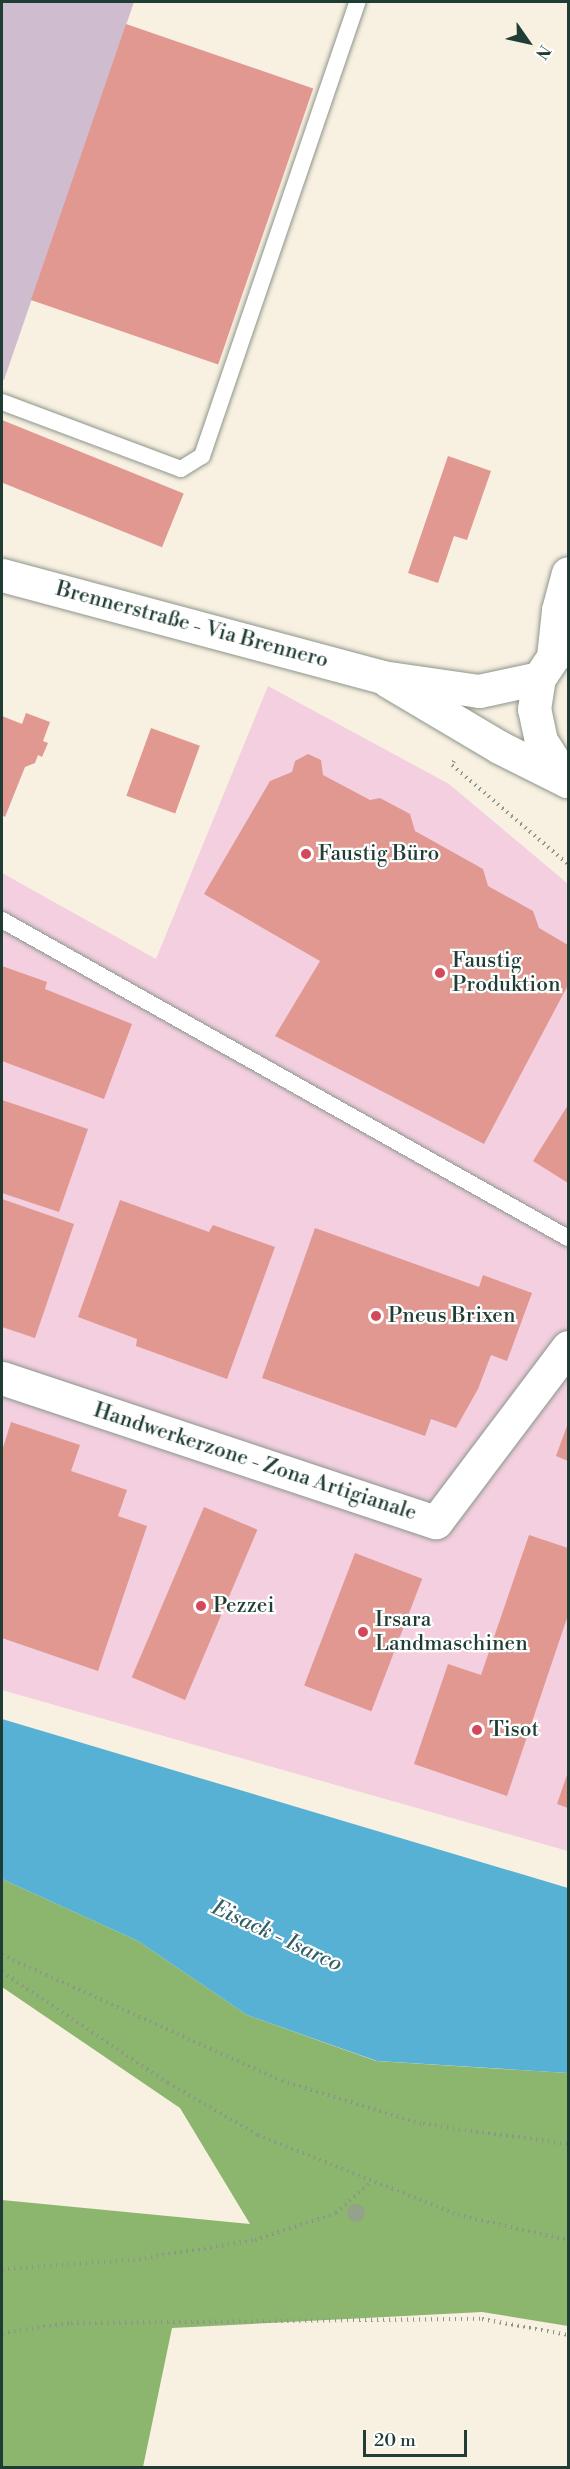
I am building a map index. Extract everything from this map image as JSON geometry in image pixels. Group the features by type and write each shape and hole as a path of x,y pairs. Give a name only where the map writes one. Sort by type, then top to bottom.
{"main road":[{"path":"553,660 558,610 568,573"},
{"name":"Brennerstraße - Via Brennero","path":"2,575 382,676 479,691 553,660"},
{"name":"Brennerstraße - Via Brennero","path":"553,660 534,709 541,741 568,782"},
{"name":"Brennerstraße - Via Brennero","path":"382,676 499,747 568,782"},
{"name":"Handwerkerzone - Zona Artigianale","path":"2,1378 436,1522 568,1347"}],"lane":[{"path":"2,402 181,469 202,456 357,2"},
{"path":"2,920 568,1238"}],"path":[{"path":"2,1954 282,2081 423,2124 568,2145"},
{"path":"2,1972 168,2083 248,2129 371,2182 458,2215 568,2240"},
{"path":"2,2269 133,2260 255,2240 336,2213 371,2182"},
{"path":"2,2333 71,2323 482,2319 568,2335"}],"shaded area":[{"path":"2,2 134,2 4,380 2,379"},
{"path":"268,686 449,784 568,884 568,1851 2,1690 2,873 156,959"}],"green space":[{"path":"2,1879 138,1941 247,2015 376,2061 568,2073 568,2326 482,2312 172,2328 143,2467 2,2467 2,2200 250,2224 180,2108 2,1987"}],"water":[{"name":"Eisack - Isarco","path":"2,1719 568,1888 568,2073 377,2061 247,2015 138,1941 2,1879"}],"building":[{"path":"126,24 313,88 218,365 31,300"},
{"path":"2,420 184,493 162,547 2,483"},
{"path":"448,456 491,471 467,540 454,536 438,583 408,573"},
{"path":"26,713 50,722 43,741 48,743 42,757 38,755 35,763 25,767 5,817 2,815 2,716 22,724"},
{"path":"151,728 200,746 175,813 126,796"},
{"name":"Faustig Produktion","path":"308,754 321,760 323,775 370,800 380,798 410,814 415,831 483,869 488,886 533,911 539,928 568,945 568,985 484,1144 275,1036 320,961 204,894 270,781 292,772 295,761"},
{"path":"2,966 47,982 45,989 132,1024 104,1099 2,1061"},
{"path":"2,1100 88,1129 59,1212 2,1193"},
{"path":"568,1105 568,1183 533,1161"},
{"path":"2,1199 74,1224 35,1338 2,1327"},
{"path":"120,1200 209,1232 213,1225 275,1247 227,1379 136,1346 137,1339 78,1317"},
{"name":"Pneus Brixen","path":"315,1228 479,1287 483,1275 532,1293 507,1361 491,1355 478,1389 456,1428 431,1419 425,1436 262,1378"},
{"path":"11,1422 80,1445 71,1471 127,1490 118,1516 147,1526 98,1671 2,1638 2,1451"},
{"path":"568,1423 568,1461 556,1456"},
{"name":"Pezzei","path":"204,1507 257,1530 185,1700 132,1677"},
{"path":"529,1535 568,1548 568,1615 507,1796 414,1764 448,1664 481,1675"},
{"name":"Irsara Landmaschinen","path":"355,1553 422,1579 371,1711 304,1686"},
{"path":"568,1772 568,1808 557,1804"}],"place":[{"name":"Faustig Büro","path":"306,854"},
{"name":"Faustig Produktion","path":"440,973"},
{"name":"Pneus Brixen","path":"376,1316"},
{"name":"Pezzei","path":"201,1606"},
{"name":"Irsara Landmaschinen","path":"363,1632"},
{"name":"Tisot","path":"477,1730"}]}
